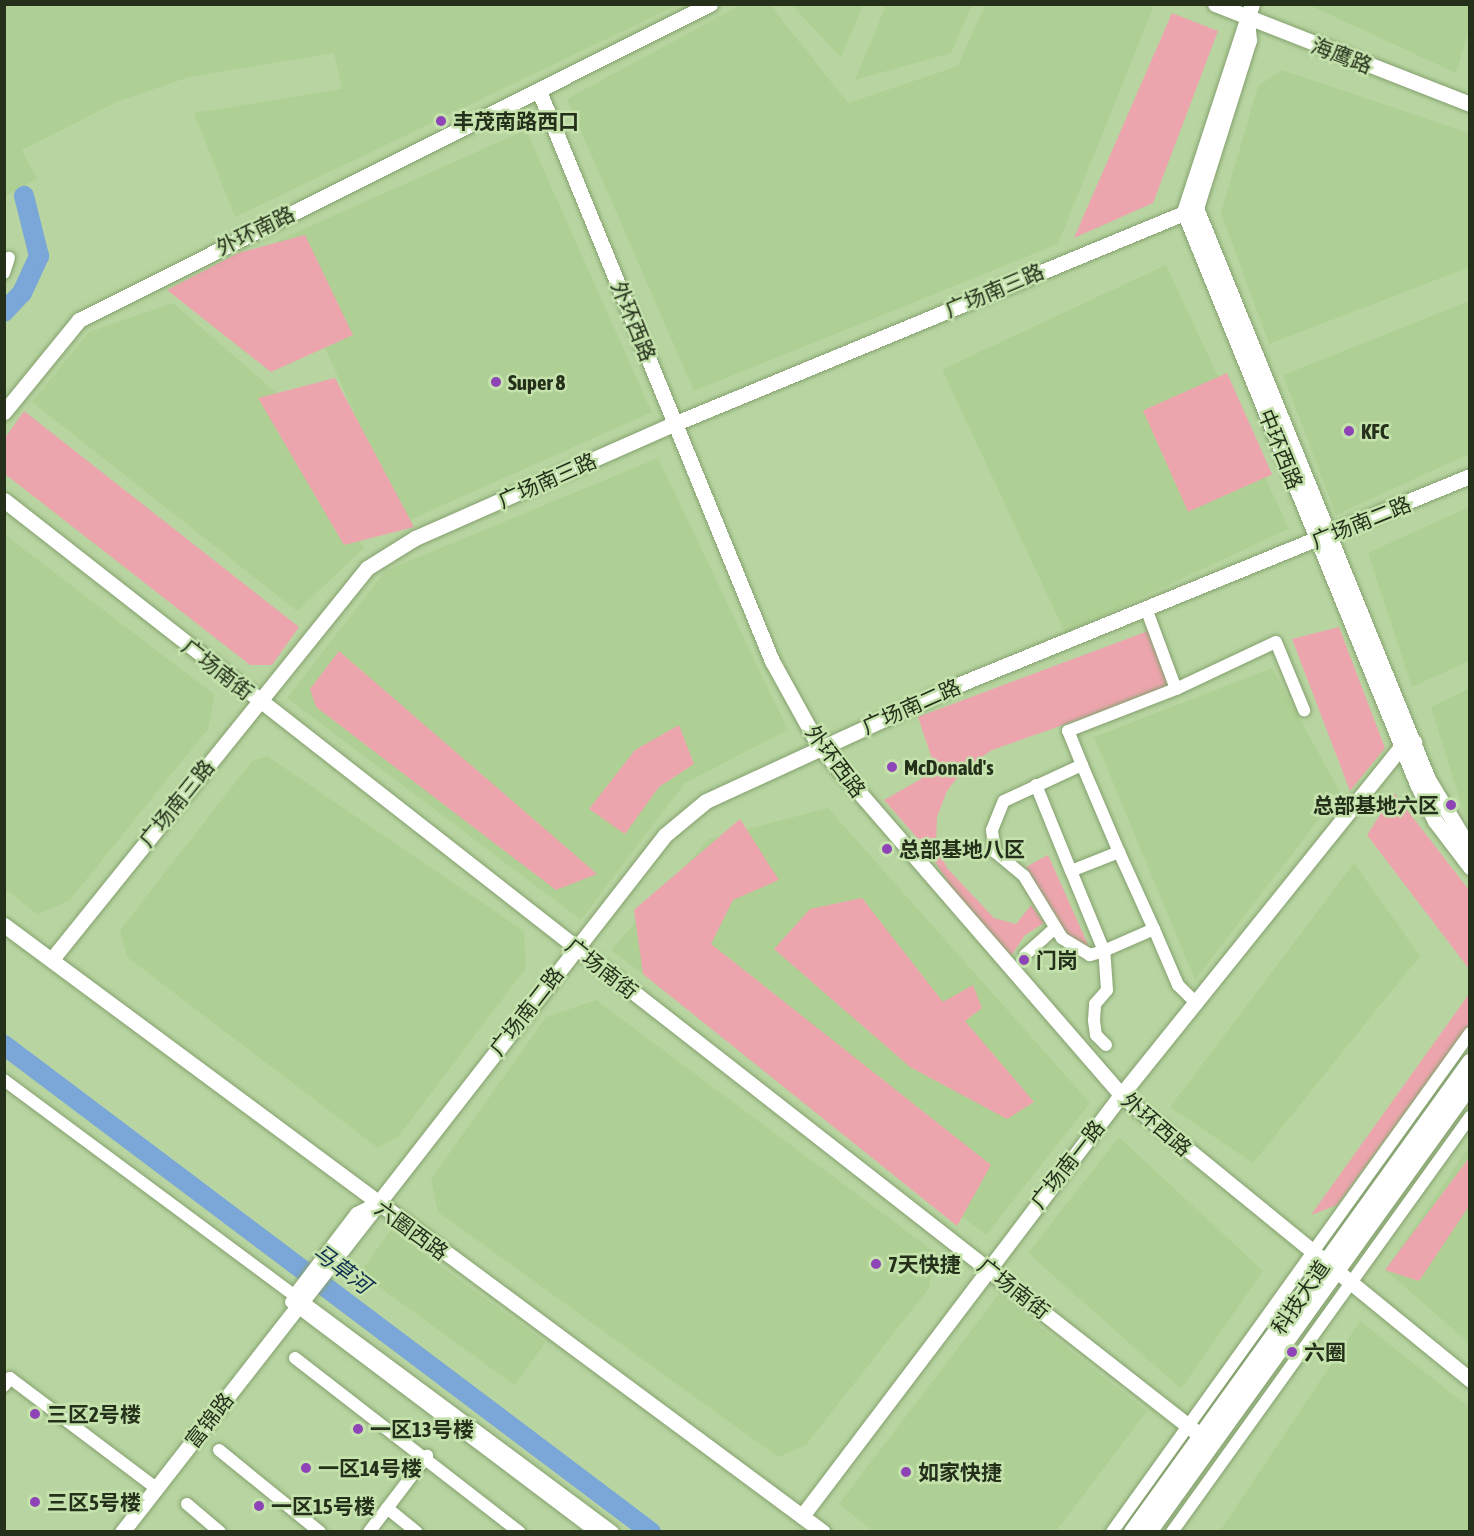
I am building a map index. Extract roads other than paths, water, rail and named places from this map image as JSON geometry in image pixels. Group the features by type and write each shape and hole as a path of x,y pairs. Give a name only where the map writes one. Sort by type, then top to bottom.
{"main road":[{"name":"科技大道","path":"1149,1532 1470,1062"},
{"name":"科技大道","path":"1132,1532 1194,1430 1329,1269 1470,1086"}],"street":[{"path":"539,91 710,4"},
{"name":"海鹰路","path":"1215,4 1249,11 1470,104"},
{"path":"1190,210 1249,40 1249,11"},
{"name":"外环南路","path":"4,412 79,320 539,91"},
{"name":"外环西路","path":"539,91 772,661 819,746 1121,1095 1329,1269 1470,1380"},
{"name":"广场南三路","path":"51,959 258,700 367,568 415,538 676,423 1190,210"},
{"name":"中环西路","path":"1190,210 1408,744 1435,821 1470,867"},
{"path":"4,273 9,258"},
{"name":"广场南二路","path":"377,1204 665,835 706,801 819,746 1470,477"},
{"name":"广场南街","path":"4,500 1194,1430"},
{"path":"1147,611 1176,689"},
{"path":"1197,1004 1178,985 1068,731 1176,689 1276,642 1304,710"},
{"name":"中环西路","path":"1408,744 1443,809 1470,849"},
{"name":"广场南一路","path":"802,1516 987,1267 1121,1095 1408,744"},
{"path":"1082,765 1004,801 992,830 995,852 1024,876 1054,929 1090,955 1154,929"},
{"path":"1036,785 1104,951 1107,990 1095,1004 1094,1020 1096,1035 1106,1045"},
{"path":"1071,872 1119,852"},
{"name":"六圈西路","path":"4,925 377,1204 823,1532"},
{"path":"1025,955 1054,929"},
{"path":"1112,1532 1194,1430 1310,1253 1470,1033"},
{"path":"4,1080 613,1532"},
{"path":"1172,1532 1470,1117"},
{"name":"富锦路","path":"122,1532 325,1266 377,1204"},
{"path":"301,1299 596,1532"},
{"path":"295,1358 426,1457 519,1532"},
{"path":"4,1386 10,1378 156,1488"},
{"path":"219,1450 320,1532"},
{"path":"369,1532 426,1457"},
{"path":"187,1504 220,1532"},
{"path":"387,1508 417,1532"}],"waterway":[{"name":"马草河","path":"4,312 22,293 39,256 24,196"},
{"name":"马草河","path":"4,1045 651,1532"}],"place":[{"name":"丰茂南路西口","path":"441,121"},
{"name":"Super 8","path":"496,382"},
{"name":"KFC","path":"1349,431"},
{"name":"McDonald's","path":"892,767"},
{"name":"总部基地六区","path":"1451,805"},
{"name":"总部基地八区","path":"887,849"},
{"name":"门岗","path":"1024,960"},
{"name":"7天快捷","path":"876,1264"},
{"name":"六圈","path":"1292,1352"},
{"name":"三区2号楼","path":"35,1414"},
{"name":"一区13号楼","path":"358,1429"},
{"name":"一区14号楼","path":"306,1468"},
{"name":"如家快捷","path":"906,1472"},
{"name":"三区5号楼","path":"35,1502"},
{"name":"一区15号楼","path":"259,1506"}]}
